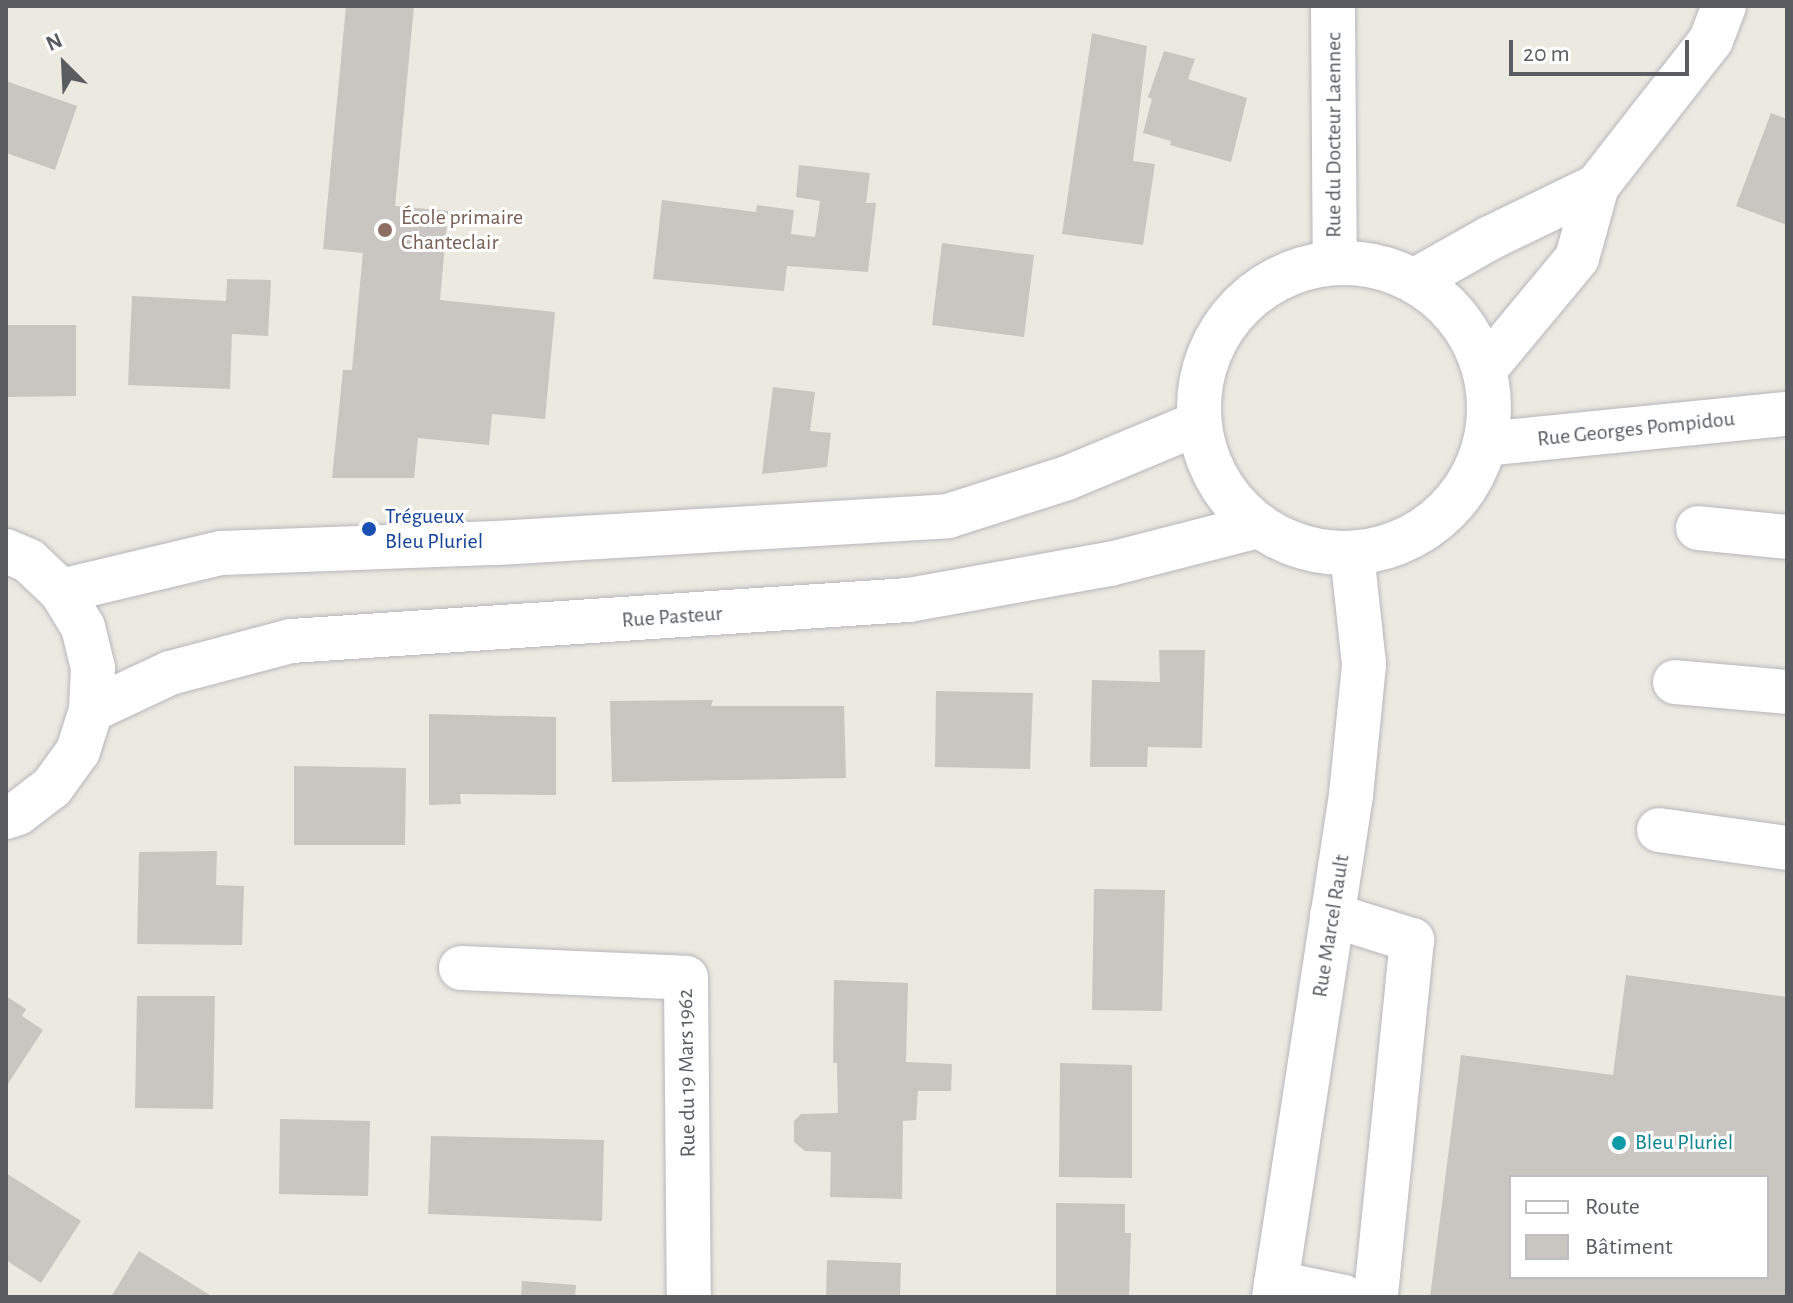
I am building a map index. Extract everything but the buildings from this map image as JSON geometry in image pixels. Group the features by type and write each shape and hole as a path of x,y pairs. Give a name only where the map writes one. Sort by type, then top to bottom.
{"street":[{"name":"Rue du Docteur Laennec","path":"1333,6 1335,263"},
{"path":"1485,369 1577,258 1597,186 1711,40 1724,6"},
{"path":"1414,281 1490,238 1597,186"},
{"path":"1335,263 1375,266 1414,281 1445,303 1469,333 1485,369 1490,407 1485,444 1467,486 1437,521 1398,545 1352,554 1303,548 1258,526 1229,499 1208,463 1199,423 1201,377 1219,333 1250,298 1289,273 1335,263"},
{"name":"Rue Georges Pompidou","path":"1485,444 1787,414"},
{"path":"61,591 221,553 497,543 948,516 1067,478 1199,423"},
{"name":"Rue Pasteur","path":"91,710 170,673 291,641 909,600 1110,564 1258,526"},
{"path":"1698,528 1787,537"},
{"path":"6,551 29,561 61,591 83,627 93,668 91,710 78,751 52,787 18,813 6,817"},
{"name":"Rue Marcel Rault","path":"1275,1290 1351,795 1364,664 1352,554"},
{"path":"1675,682 1787,692"},
{"path":"1659,830 1787,848"},
{"path":"1332,915 1412,940 1376,1297"},
{"name":"Rue du 19 Mars 1962","path":"461,968 686,978 689,1297"},
{"path":"1275,1290 1344,1297"}],"place":[{"name":"École primaire Chanteclair","path":"385,230"},
{"name":"Trégueux Bleu Pluriel","path":"369,529"},
{"name":"Bleu Pluriel","path":"1619,1143"}]}
